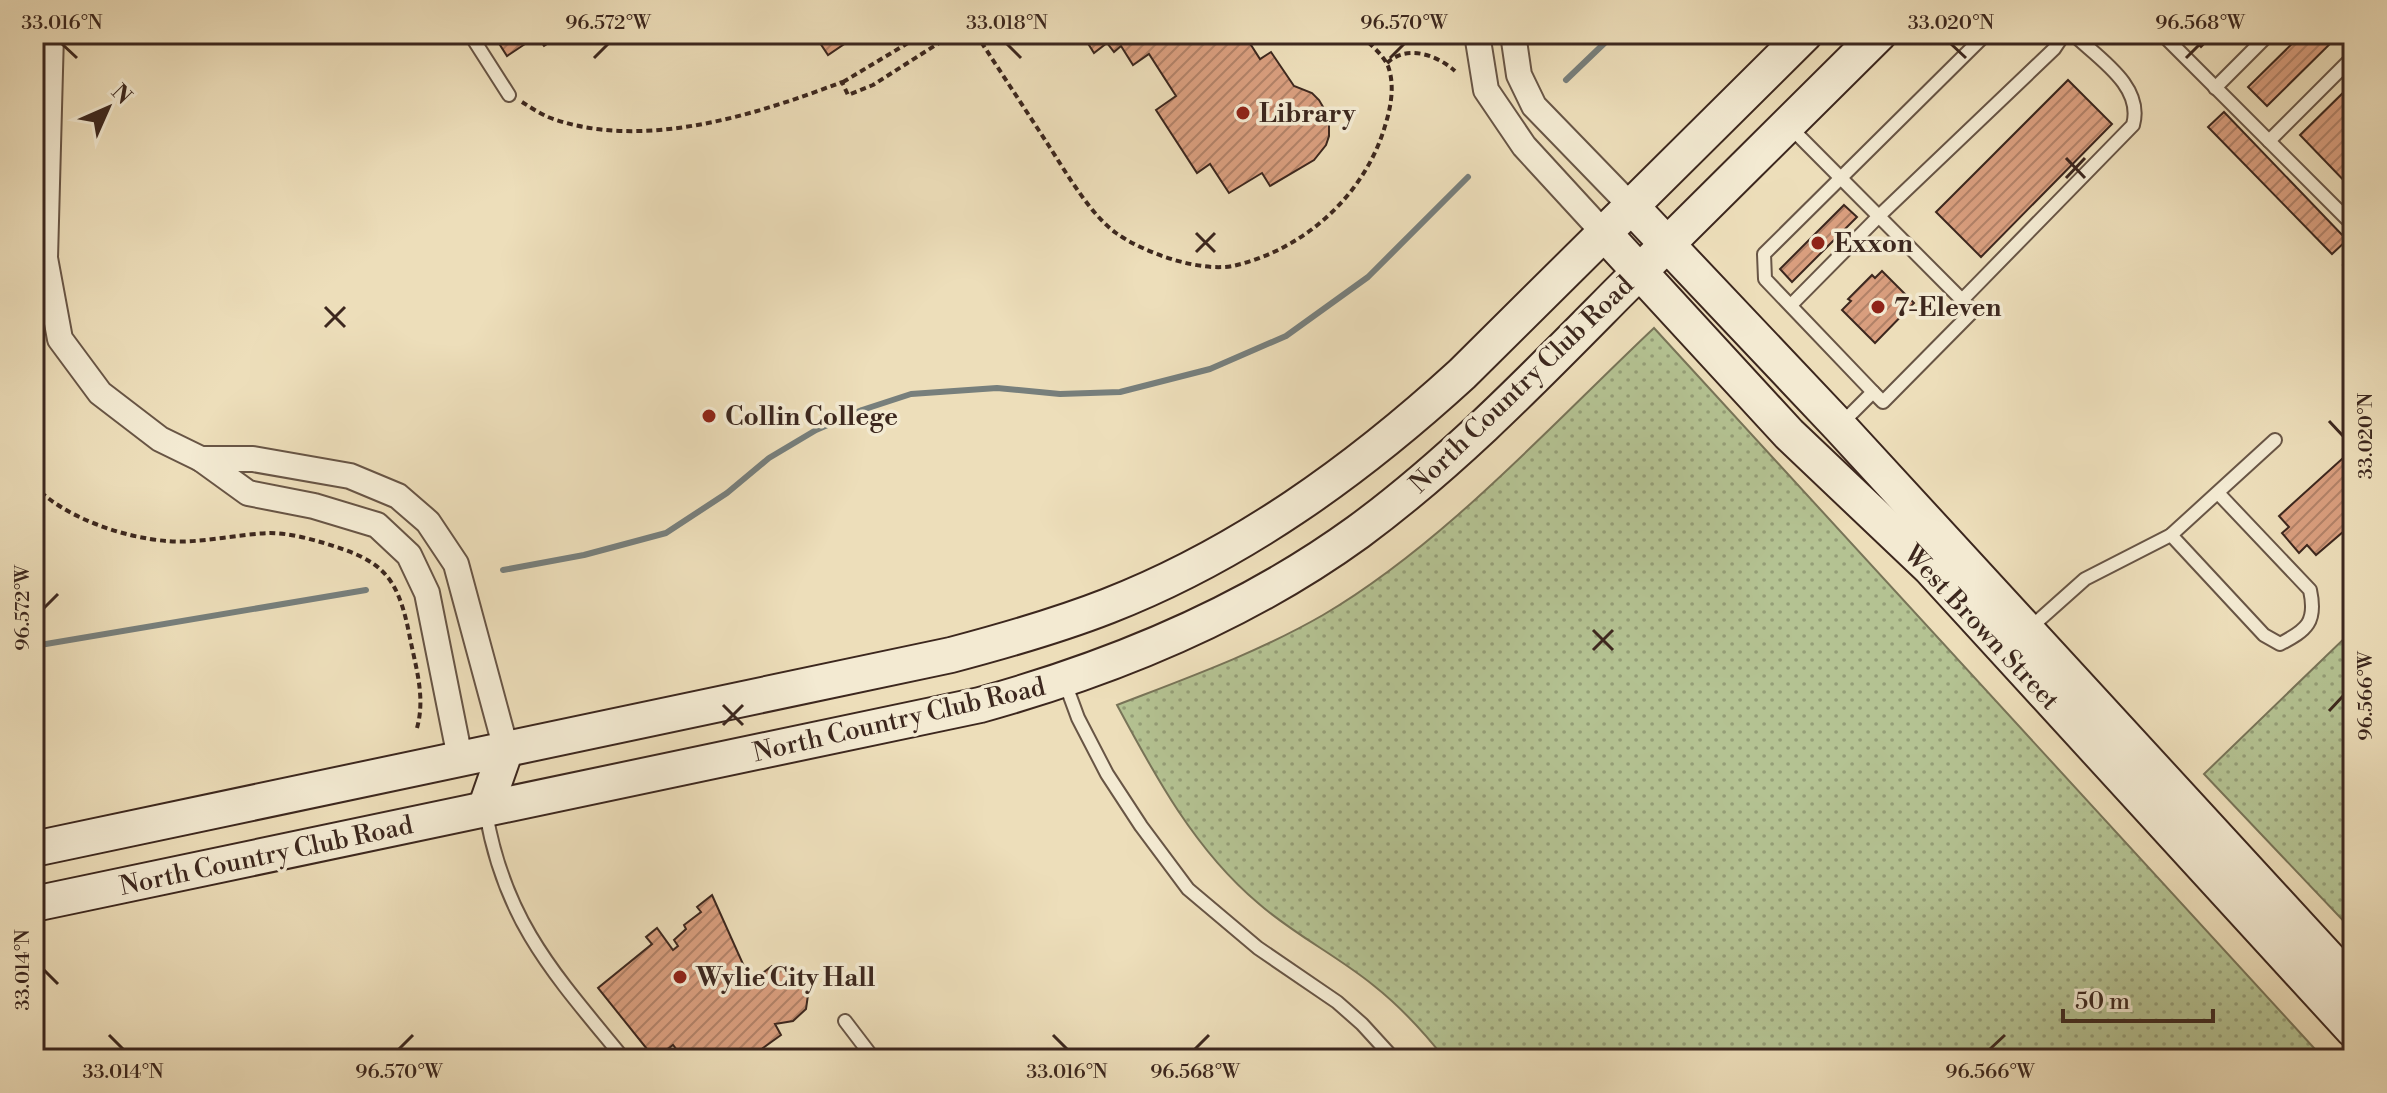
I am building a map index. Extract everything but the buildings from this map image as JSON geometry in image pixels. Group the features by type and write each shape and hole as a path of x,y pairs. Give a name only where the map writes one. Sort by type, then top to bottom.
{"main road":[{"name":"North Country Club Road","path":"34,849 951,655 1048,627 1136,594 1213,558 1270,524 1361,461 1462,374 1805,34"},
{"name":"North Country Club Road","path":"34,904 980,705 1112,663 1218,616 1272,587 1357,533 1446,463 1879,34"},
{"name":"West Brown Street","path":"1630,205 1839,426 2353,985"},
{"name":"West Brown Street","path":"1603,232 1789,434 1930,568 2353,1030"},
{"path":"1930,568 1982,612 2005,627 2016,631 2027,630"},
{"path":"1048,627 1064,680"},
{"path":"485,809 506,749"},
{"path":"460,758 485,809"}],"street":[{"path":"51,34 45,258 60,339 100,393 160,439 201,459 248,493 314,506 377,525 409,555 427,593 460,758"},
{"path":"1477,34 1486,90 1524,146 1603,232"},
{"path":"1513,34 1519,75 1534,106 1630,205"},
{"path":"201,459 253,459 350,476 398,496 428,522 456,564 506,749"}],"lane":[{"path":"470,34 509,95"},
{"path":"1788,125 1842,179 1879,216 1973,311 1883,402 1765,279 1764,254 1842,179 1986,34"},
{"path":"1791,305 2054,49 2064,34"},
{"path":"1962,300 2133,125 2136,114 2132,95 2124,83 2073,34"},
{"path":"2162,34 2353,225"},
{"path":"2215,88 2269,34"},
{"path":"2269,141 2353,57"},
{"path":"1839,426 1873,392"},
{"path":"2027,630 2085,579 2171,535 2275,440"},
{"path":"2171,535 2264,635 2280,644 2299,634 2310,623 2313,606 2310,590 2218,493"},
{"path":"1064,680 1078,718 1107,774 1188,889 1258,948 1337,1002 1394,1059"},
{"path":"485,809 495,857 519,919 542,957 624,1059"},
{"path":"845,1021 874,1059"}],"path":[{"path":"509,95 548,117 582,125 635,131 699,126 787,104 842,82 923,34"},
{"path":"842,82 848,95 873,85 953,34"},
{"path":"976,34 1068,176 1114,232 1144,250 1172,261 1234,266 1284,248 1327,219 1355,186 1379,145 1391,106 1391,80 1387,63 1360,34"},
{"path":"1387,63 1394,56 1417,53 1434,56 1455,71"},
{"path":"34,485 69,512 112,530 168,542 274,533 311,539 358,553 378,565 394,585 405,612 422,700 417,728"}],"green space":[{"path":"1654,328 2314,1048 2303,1059 1445,1059 1383,993 1271,914 1215,860 1178,811 1117,705 1273,641 1323,615 1368,586 1496,481"},
{"path":"2353,630 2353,931 2204,774"}],"waterway":[{"path":"1566,80 1614,34"},
{"path":"503,570 584,555 666,533 727,493 769,458 816,430 862,410 911,394 997,388 1060,394 1120,392 1210,369 1286,336 1368,277 1468,177"},
{"path":"34,646 366,590"}],"place":[{"name":"Library","path":"1243,113"},
{"name":"Exxon","path":"1818,243"},
{"name":"7-Eleven","path":"1878,307"},
{"name":"Collin College","path":"709,416"},
{"name":"Wylie City Hall","path":"680,977"}]}
